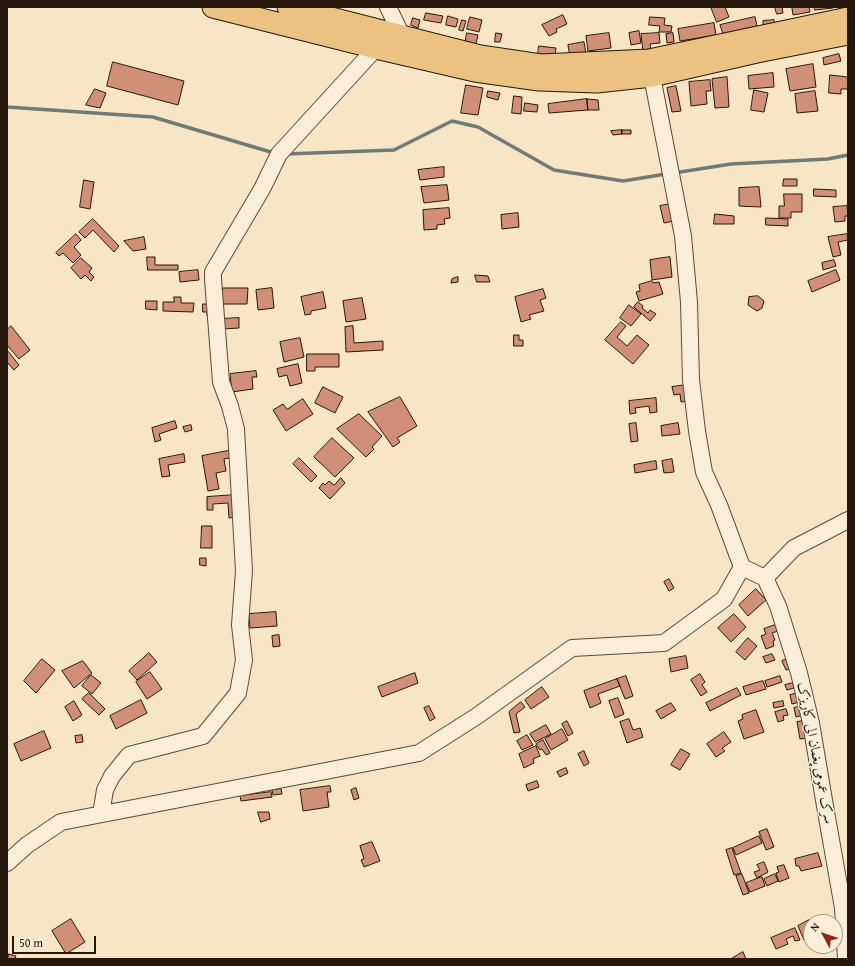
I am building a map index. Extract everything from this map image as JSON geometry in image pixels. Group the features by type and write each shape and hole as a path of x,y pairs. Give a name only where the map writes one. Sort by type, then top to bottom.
{"main road":[{"path":"213,7 376,48 400,44"},
{"path":"288,7 400,44 541,65 650,68 757,52 848,34"},
{"path":"650,68 848,18"}],"street":[{"path":"388,7 400,44"},
{"path":"101,814 105,790 112,776 129,754 203,736 238,693 244,660 240,625 244,571 236,429 230,406 221,382 213,272 262,189 279,154 376,48"},
{"path":"650,68 683,236 690,302 691,380 704,472 742,567 765,578 794,548 848,520"},
{"path":"7,863 27,845 61,822 419,753 477,716 572,648 664,643 724,600 742,567"},
{"name":"سرک عمومی پغمان الی کاریزک","path":"765,578 778,606 799,673 811,723 824,806 843,908 846,959"}],"building":[{"path":"711,7 725,7 729,17 717,22"},
{"path":"775,7 782,7 783,13 777,14"},
{"path":"809,7 810,12 793,15 792,8"},
{"path":"814,7 832,7 833,8 815,10"},
{"path":"426,13 443,16 441,23 424,20"},
{"path":"563,15 567,24 556,29 557,32 549,36 542,25"},
{"path":"448,16 458,19 456,27 446,25"},
{"path":"470,17 482,20 479,32 467,29"},
{"path":"650,17 665,18 664,25 672,26 671,32 659,32 660,26 649,25"},
{"path":"755,17 757,26 723,34 720,25"},
{"path":"413,18 420,20 418,28 411,25"},
{"path":"462,20 466,21 463,31 459,30"},
{"path":"774,20 775,24 763,26 763,21"},
{"path":"714,23 716,35 680,41 678,29"},
{"path":"639,31 641,43 631,45 629,33"},
{"path":"467,33 478,35 475,47 465,45"},
{"path":"496,33 502,34 500,42 495,42"},
{"path":"609,33 611,48 588,51 586,36"},
{"path":"659,33 660,43 650,44 651,51 643,52 641,34"},
{"path":"673,33 674,42 667,43 666,34"},
{"path":"584,42 586,54 570,57 568,45"},
{"path":"539,46 556,48 555,56 538,54"},
{"path":"839,54 841,61 824,65 823,58"},
{"path":"113,62 184,81 178,105 107,86"},
{"path":"813,64 816,87 790,91 786,69"},
{"path":"773,73 774,87 749,89 748,76"},
{"path":"830,75 848,77 848,89 841,89 841,94 829,93"},
{"path":"727,77 729,107 715,108 712,79"},
{"path":"710,80 711,91 706,91 707,104 691,106 689,82"},
{"path":"466,85 483,88 478,115 461,113"},
{"path":"676,86 681,111 672,112 667,88"},
{"path":"95,89 106,93 100,108 86,105"},
{"path":"754,90 768,93 764,112 751,110"},
{"path":"488,91 500,93 498,100 487,97"},
{"path":"815,91 818,111 797,113 795,94"},
{"path":"514,96 522,97 521,114 512,113"},
{"path":"587,99 588,110 549,113 548,104"},
{"path":"587,99 598,100 599,110 588,110"},
{"path":"525,103 538,105 537,112 524,111"},
{"path":"622,130 622,134 613,135 611,131"},
{"path":"622,130 631,130 631,134 622,134"},
{"path":"444,167 444,177 420,180 418,170"},
{"path":"784,179 797,179 797,186 783,186"},
{"path":"84,180 94,182 90,209 80,207"},
{"path":"447,185 449,200 424,203 421,187"},
{"path":"759,187 761,207 739,206 739,188"},
{"path":"814,189 836,190 836,197 814,196"},
{"path":"784,194 802,194 802,212 791,212 791,218 779,218 779,206 784,206"},
{"path":"671,204 674,221 664,223 660,206"},
{"path":"847,206 848,216 845,216 845,221 835,222 833,207"},
{"path":"449,208 450,218 444,219 445,224 437,225 437,229 424,230 423,210"},
{"path":"518,213 519,227 502,229 501,215"},
{"path":"715,214 734,216 734,224 714,224"},
{"path":"766,218 788,219 788,226 766,225"},
{"path":"93,219 119,246 114,252 93,230 85,238 79,232"},
{"path":"76,234 81,240 74,247 81,255 73,263 63,253 59,256 56,253"},
{"path":"847,234 848,240 838,242 841,255 833,257 828,237"},
{"path":"144,237 146,249 133,251 124,241"},
{"path":"147,257 155,257 155,265 178,265 178,270 148,270"},
{"path":"670,257 672,277 652,280 650,260"},
{"path":"81,258 92,268 89,272 94,277 91,281 85,275 81,279 71,268"},
{"path":"834,260 836,266 823,270 822,263"},
{"path":"198,270 199,280 180,282 179,272"},
{"path":"836,270 840,280 812,292 808,281"},
{"path":"475,275 488,276 490,282 477,282"},
{"path":"458,277 458,282 451,283 452,279"},
{"path":"652,281 653,283 659,282 663,294 639,301 636,292 640,291 639,285"},
{"path":"220,288 248,288 247,304 220,304"},
{"path":"272,288 274,308 258,310 256,290"},
{"path":"543,289 546,298 540,300 544,311 529,315 531,319 521,322 515,297"},
{"path":"323,292 326,308 311,311 311,314 305,315 301,297"},
{"path":"758,296 764,301 762,308 757,311 748,305 749,297"},
{"path":"174,297 181,297 181,303 194,303 193,312 163,311 163,302 174,302"},
{"path":"362,298 366,319 346,322 343,301"},
{"path":"146,301 157,301 157,310 146,309"},
{"path":"638,302 648,313 650,310 656,314 650,321 634,307"},
{"path":"203,304 213,304 213,316 207,316 207,312 203,312"},
{"path":"629,305 641,314 631,326 620,318"},
{"path":"239,318 239,328 222,329 221,319"},
{"path":"621,322 626,326 617,337 627,346 637,335 649,345 633,364 605,340"},
{"path":"11,326 30,350 19,359 7,345 7,330"},
{"path":"353,326 354,343 383,341 383,350 346,352 345,327"},
{"path":"514,335 519,335 519,340 523,340 523,346 514,346"},
{"path":"300,338 304,357 284,362 280,342"},
{"path":"7,350 19,365 14,370 7,362"},
{"path":"307,354 339,354 339,367 315,367 315,371 307,371"},
{"path":"298,364 302,383 290,386 287,375 279,377 277,369"},
{"path":"256,371 257,377 252,377 253,389 232,392 230,374"},
{"path":"686,385 689,401 681,402 680,394 674,395 672,387"},
{"path":"323,387 343,397 335,413 315,403"},
{"path":"400,397 417,426 397,438 400,442 393,447 368,412"},
{"path":"656,398 657,412 650,413 649,406 635,408 636,413 630,414 629,401"},
{"path":"303,399 313,414 286,431 273,410 283,404 287,409"},
{"path":"359,414 382,436 372,447 374,449 366,457 337,429"},
{"path":"175,421 177,428 159,434 161,440 155,442 152,428"},
{"path":"636,423 638,441 631,442 629,424"},
{"path":"678,423 680,434 662,436 661,426"},
{"path":"191,425 192,430 185,432 183,427"},
{"path":"332,438 354,458 335,477 314,457"},
{"path":"233,450 234,457 224,459 226,471 216,473 219,489 208,491 202,456"},
{"path":"184,454 185,462 168,465 170,476 162,477 159,459"},
{"path":"299,458 317,476 311,482 293,464"},
{"path":"672,459 674,472 664,473 662,461"},
{"path":"656,461 657,469 635,473 634,465"},
{"path":"341,478 345,483 330,499 319,488 323,483 325,485 329,481 334,485"},
{"path":"235,495 236,517 229,518 228,503 213,504 213,510 207,510 207,497"},
{"path":"202,526 212,526 212,548 201,548"},
{"path":"200,558 206,558 206,566 200,565"},
{"path":"669,579 674,588 669,591 664,582"},
{"path":"756,589 766,600 748,616 739,605"},
{"path":"276,612 277,626 250,628 249,614"},
{"path":"734,614 746,627 731,642 718,628"},
{"path":"775,625 778,631 772,633 775,640 773,641 774,646 766,649 761,636 766,634 764,629"},
{"path":"279,635 280,646 273,647 272,636"},
{"path":"748,638 757,646 745,660 736,652"},
{"path":"149,653 157,662 137,680 129,671"},
{"path":"772,654 775,660 766,663 763,657"},
{"path":"686,656 688,668 671,672 669,659"},
{"path":"42,659 55,670 36,693 24,681"},
{"path":"787,659 790,669 786,670 782,661"},
{"path":"83,661 92,673 74,688 62,671"},
{"path":"150,672 162,689 147,699 136,682"},
{"path":"415,673 418,683 382,697 378,687"},
{"path":"700,674 705,682 702,685 707,692 701,696 691,680"},
{"path":"91,675 101,683 92,694 82,686"},
{"path":"626,676 633,696 625,699 617,679"},
{"path":"780,676 782,682 767,687 765,681"},
{"path":"617,679 620,686 598,694 601,703 590,708 584,691"},
{"path":"763,681 766,689 746,695 743,687"},
{"path":"793,683 794,688 787,690 785,685"},
{"path":"542,687 549,697 531,709 525,700"},
{"path":"737,688 741,695 710,711 706,703"},
{"path":"89,693 105,709 99,715 82,699"},
{"path":"798,693 800,702 792,704 790,695"},
{"path":"618,698 624,714 615,718 609,701"},
{"path":"141,700 147,713 116,729 110,716"},
{"path":"74,701 82,715 73,721 65,707"},
{"path":"783,701 784,706 774,708 773,703"},
{"path":"521,702 525,707 516,714 520,732 514,733 509,712"},
{"path":"671,703 676,710 661,719 656,711"},
{"path":"429,706 435,718 430,721 424,708"},
{"path":"801,706 803,715 796,717 794,708"},
{"path":"786,709 788,715 783,716 784,720 778,722 775,712"},
{"path":"756,710 764,732 744,739 738,721 743,719 742,715"},
{"path":"629,719 633,730 640,728 643,737 627,743 620,722"},
{"path":"567,721 573,733 568,736 562,724"},
{"path":"803,721 807,738 800,739 797,722"},
{"path":"546,725 551,734 535,742 530,734"},
{"path":"562,729 568,740 551,750 545,739"},
{"path":"44,731 51,748 21,761 14,744"},
{"path":"724,732 731,742 722,748 725,751 716,757 707,744"},
{"path":"82,735 83,742 76,743 75,736"},
{"path":"527,735 533,745 522,750 517,741"},
{"path":"543,740 550,753 546,755 536,744"},
{"path":"536,746 540,756 533,759 534,763 524,768 519,754"},
{"path":"681,749 690,754 680,770 671,765"},
{"path":"584,751 589,763 584,766 578,754"},
{"path":"566,768 568,773 560,777 557,772"},
{"path":"537,781 539,787 528,791 526,785"},
{"path":"330,786 331,792 327,792 329,807 303,811 300,790"},
{"path":"356,788 359,798 354,800 351,790"},
{"path":"281,789 282,794 273,795 272,790"},
{"path":"271,792 272,797 241,801 240,796"},
{"path":"258,812 269,812 270,819 261,822"},
{"path":"767,829 774,847 766,850 759,832"},
{"path":"759,836 762,843 736,855 733,848"},
{"path":"372,842 380,861 364,867 361,860 364,859 360,846"},
{"path":"732,848 741,873 734,875 726,850"},
{"path":"818,853 822,866 801,871 799,866 796,866 795,859"},
{"path":"764,862 768,872 757,878 754,872 760,870 757,865"},
{"path":"784,865 789,878 779,882 776,873 779,872 777,867"},
{"path":"742,874 749,893 743,895 736,876"},
{"path":"775,874 778,881 767,886 764,879"},
{"path":"762,877 765,886 750,892 746,883"},
{"path":"71,919 85,942 66,954 52,931"},
{"path":"803,923 803,938 798,926"},
{"path":"795,928 800,940 795,941 793,936 786,939 788,944 776,949 771,938"},
{"path":"743,952 746,959 731,959"},
{"path":"9,954 16,956 15,959 8,959"}],"waterway":[{"path":"7,107 153,117 274,153"},
{"path":"286,154 394,150 452,121 478,127 554,170 623,181 666,174"},
{"path":"674,173 731,164 828,159 848,155"}]}
